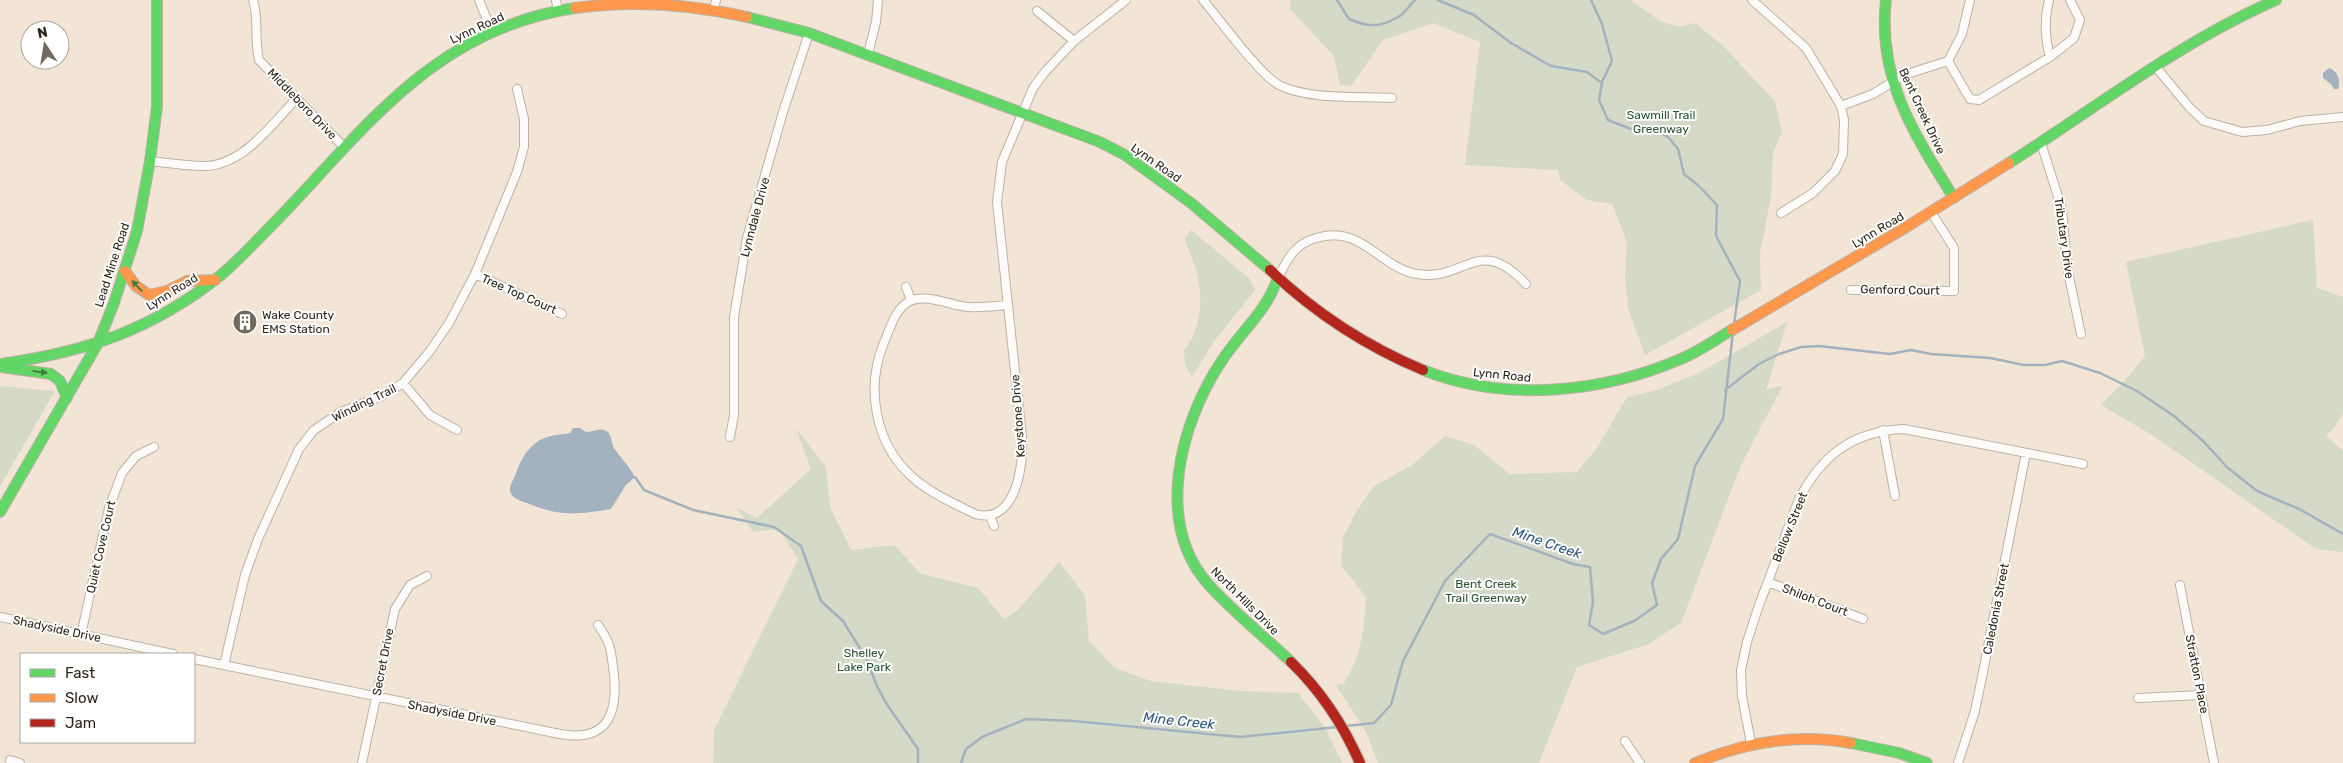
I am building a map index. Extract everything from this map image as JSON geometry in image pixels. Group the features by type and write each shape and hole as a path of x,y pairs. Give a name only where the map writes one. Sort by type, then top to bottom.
{"main road":[{"name":"Lead Mine Road","path":"0,512 98,343 125,271 137,231 150,161 157,106 157,0"},
{"name":"Bent Creek Drive","path":"1886,0 1883,38 1892,82 1916,132 1954,198"},
{"name":"Lynn Road","path":"0,366 60,354 98,343 164,313 215,280 246,251 396,95 426,70 456,50 492,32 558,11 629,3 715,5 809,33 1113,148 1179,194 1278,278 1340,328 1361,342 1422,371 1465,383 1523,391 1565,390 1629,378 1684,358 1954,198 2041,143 2215,27 2276,0"},
{"path":"125,271 136,286 149,295 167,292 187,281 215,280"},
{"name":"North Hills Drive","path":"1278,278 1268,303 1222,361 1212,377 1195,413 1181,461 1178,505 1180,528 1185,545 1197,570 1209,586 1306,677 1323,696 1344,725 1360,763"},
{"path":"0,366 47,372 56,376 61,382 67,398"},
{"path":"1696,763 1750,743 1781,739 1825,738 1882,748 1927,763"}],"street":[{"name":"Middleboro Drive","path":"253,0 256,7 256,46 259,60 345,148"},
{"path":"479,0 492,32"},
{"path":"556,0 558,11"},
{"path":"868,54 878,0"},
{"name":"Keystone Drive","path":"990,516 1001,510 1010,499 1022,469 1022,436 997,202 998,183 1006,150 1033,88 1074,41 1126,0"},
{"path":"1203,0 1263,71 1278,84 1290,90 1317,94 1392,98"},
{"path":"1752,0 1806,48 1842,106 1844,120 1843,154 1834,170 1813,193 1781,213"},
{"path":"1842,106 1873,94 1904,75 1948,61 1962,34 1970,0"},
{"path":"2049,0 2046,13 2046,43 2050,57"},
{"path":"1948,61 1970,99 1979,100 2050,57 2074,38 2078,31 2080,20 2070,0"},
{"path":"1038,11 1074,41"},
{"name":"Lynndale Drive","path":"730,436 734,416 734,317 747,238 783,112 809,33"},
{"path":"2155,66 2190,108 2204,121 2242,132 2267,130 2300,121 2343,117"},
{"name":"Winding Trail","path":"224,665 245,575 258,539 299,449 314,430 341,412 382,396 403,383 445,330 475,274 517,172 524,146 524,119 517,88"},
{"path":"150,161 206,166 225,161 252,145 297,98"},
{"name":"Tributary Drive","path":"2041,143 2062,209 2067,266 2081,334"},
{"name":"Genford Court","path":"1851,290 1954,291 1954,248 1931,212"},
{"path":"1278,278 1286,259 1296,248 1317,237 1339,234 1358,240 1401,268 1418,274 1436,274 1486,260 1501,263 1513,271 1526,284"},
{"name":"Tree Top Court","path":"475,274 562,314"},
{"path":"906,287 911,300"},
{"path":"994,526 990,516 975,514 926,488 910,475 895,456 880,426 875,401 874,382 878,360 894,319 903,305 911,300 921,298 969,308 1007,305"},
{"path":"403,383 430,415 457,430"},
{"name":"Bellow Street","path":"1750,743 1742,696 1741,670 1747,642 1799,500 1809,480 1837,451 1856,438 1883,430 1904,429 1929,432 2083,464"},
{"path":"1883,430 1895,496"},
{"name":"Quiet Cove Court","path":"82,634 109,508 122,473 136,456 154,447"},
{"name":"Caledonia Street","path":"1958,763 1975,711 1984,672 2026,453"},
{"name":"Secret Drive","path":"362,763 395,609 410,584 427,576"},
{"name":"Shiloh Court","path":"1768,582 1863,619"},
{"name":"Stratton Place","path":"2180,585 2214,763"},
{"name":"Shadyside Drive","path":"0,617 168,653"},
{"name":"Shadyside Drive","path":"195,659 572,736 591,733 599,729 612,715 616,699 609,640 598,625"},
{"path":"2138,698 2201,695"},
{"path":"1625,741 1640,763"},
{"path":"10,760 20,763"}],"green space":[{"name":"Sawmill Trail Greenway","path":"1291,0 1631,0 1660,21 1679,27 1695,23 1721,44 1775,101 1782,132 1773,153 1771,197 1760,253 1761,290 1645,355 1628,308 1625,276 1627,242 1612,204 1587,200 1560,180 1558,170 1465,165 1480,42 1433,23 1383,40 1351,86 1340,85 1334,56 1290,9"},
{"path":"2313,220 2317,288 2343,297 2343,414 2333,429 2326,435 2343,451 2343,552 2316,549 2152,435 2101,405 2145,356 2126,262"},
{"path":"1191,230 1250,279 1255,290 1215,340 1192,377 1185,365 1184,350 1189,344 1196,328 1200,310 1200,292 1197,273 1185,239"},
{"name":"Bent Creek Trail Greenway","path":"1787,322 1766,390 1783,385 1741,465 1681,623 1649,644 1577,667 1539,763 1378,763 1366,732 1336,685 1344,683 1355,662 1363,631 1366,597 1341,565 1343,538 1355,514 1373,487 1412,465 1445,436 1474,445 1510,474 1577,472 1597,448 1627,397 1657,390 1699,373"},
{"path":"0,386 55,391 0,486"},
{"name":"Shelley Lake Park","path":"796,428 826,467 830,507 851,550 894,545 921,574 978,588 1004,619 1018,610 1059,562 1085,595 1089,641 1115,668 1151,681 1241,691 1298,693 1326,729 1342,763 713,763 714,730 798,559 779,529 753,532 737,508 757,518 811,469"}],"water":[{"path":"2329,68 2335,71 2338,77 2338,89 2334,89 2323,78 2323,73"},
{"path":"573,428 580,428 586,432 601,429 608,432 614,448 635,477 626,485 611,509 581,513 562,513 543,509 513,497 510,491 511,485 522,460 533,445 553,435 570,433"}],"waterway":[{"name":"Mine Creek","path":"1337,0 1349,19 1368,25 1379,25 1391,21 1405,12 1415,0"},
{"name":"Mine Creek","path":"1438,0 1474,15 1511,43 1551,66 1587,72 1602,83 1599,100 1608,120 1631,129 1658,131 1669,138 1678,149 1684,174 1699,186 1717,205 1716,236 1740,281 1734,324"},
{"path":"1591,0 1602,24 1612,61 1602,82"},
{"name":"Mine Creek","path":"1346,726 1374,723 1391,705 1403,661 1445,581 1490,534 1573,564 1590,567 1593,602 1589,625 1603,634 1634,621 1657,605 1652,583 1661,559 1678,539 1695,466 1723,419 1733,332"},
{"path":"1725,390 1759,364 1779,354 1801,347 1819,346 1890,354 1911,350 1931,354 1990,358 2024,365 2045,365 2062,361 2100,373 2137,391 2174,416 2203,441 2228,468 2257,491 2299,509 2343,534"},
{"path":"632,477 635,477 644,490 693,510 774,527 801,546 821,601 843,621 866,658 886,703 918,749 918,763"},
{"name":"Mine Creek","path":"961,763 966,749 982,737 1026,719 1074,721 1240,737 1338,727"}],"traffic: fast":[{"path":"0,512 98,343 114,303 137,231 150,161 157,106 157,0"},
{"path":"1886,0 1885,28 1887,55 1893,80 1913,128 1954,198"},
{"path":"2009,163 2173,55 2206,35 2276,0"},
{"path":"0,364 61,353 117,336 143,324 195,294 221,275 242,256 373,119 406,88 442,60 481,37 525,19 575,8"},
{"path":"747,17 809,33 1100,142 1125,155 1191,203 1270,270"},
{"path":"1278,278 1273,291 1260,312 1221,362 1206,387 1194,414 1185,443 1179,473 1178,503 1181,532 1191,559 1208,584 1291,662"},
{"path":"1423,370 1487,387 1521,390 1587,386 1652,370 1689,355 1732,330"},
{"path":"1,367 51,374 60,381 67,398"},
{"path":"1851,743 1899,753 1927,763"}],"traffic: slow":[{"path":"575,8 618,4 683,6 747,17"},
{"path":"1732,330 1908,226 2009,163"},
{"path":"125,271 136,286 149,295 167,291 187,281 215,280"},
{"path":"1695,763 1733,750 1771,741 1810,739 1851,743"}],"traffic: jam":[{"path":"1270,270 1287,286 1342,327 1381,350 1423,370"},
{"path":"1291,662 1322,696 1346,735 1360,763"}],"place":[{"name":"Wake County EMS Station","path":"245,322"}]}
